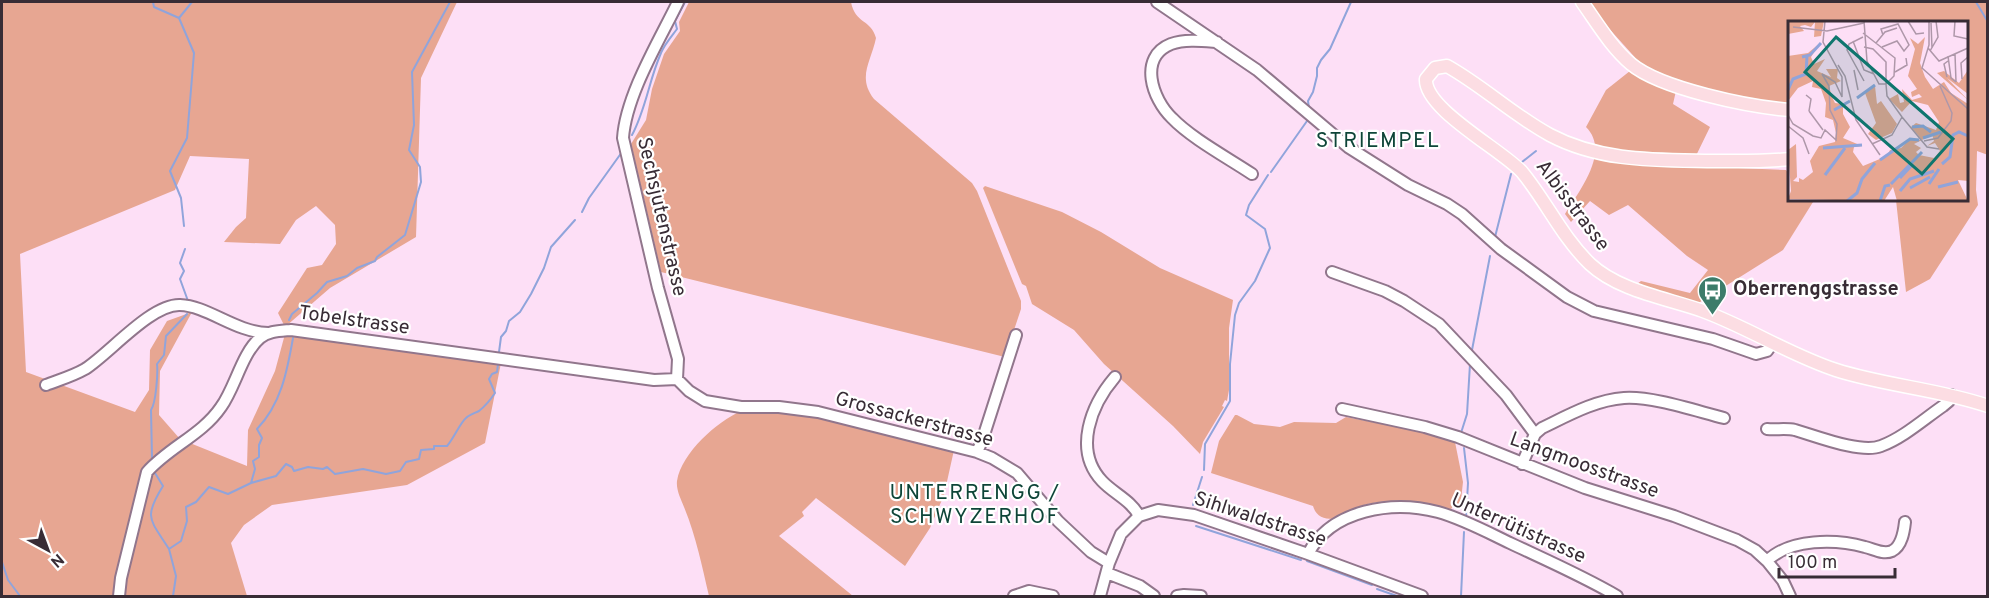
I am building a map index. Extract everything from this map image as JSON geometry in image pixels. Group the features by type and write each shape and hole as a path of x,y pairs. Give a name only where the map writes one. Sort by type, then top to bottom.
{"main road":[{"path":"1582,2 1617,50 1638,69 1678,86 1702,93 1763,107 1788,110"},
{"name":"Albisstrasse","path":"1788,159 1648,160 1604,154 1575,146 1551,135 1511,111 1447,66 1435,68 1426,79 1428,90 1444,109 1468,130 1515,164 1578,252 1599,272 1609,278 1712,315 1772,344 1850,374 1951,395 1988,406"}],"street":[{"name":"Sechsjutenstrasse","path":"677,379 678,359 656,279 624,138 625,120 631,101 678,2"},
{"path":"1157,2 1257,70 1348,147 1408,185 1462,214 1501,249 1567,297 1594,311 1713,339 1756,354 1767,351 1772,344"},
{"path":"1218,42 1178,42 1161,50 1151,66 1152,84 1157,98 1172,119 1252,174"},
{"path":"1332,272 1385,291 1439,324 1506,395 1535,434"},
{"name":"Tobelstrasse","path":"46,385 86,368 153,314 166,307 179,305 192,307 241,328 268,333 291,330 654,380 677,379"},
{"path":"241,328 249,343 249,354"},
{"path":"119,597 121,578 147,472 155,463 206,425 221,407 249,354 260,339 268,333"},
{"path":"976,452 982,441 1016,336"},
{"path":"1100,597 1121,534 1139,516 1131,505 1093,470 1086,452 1087,437 1096,406 1104,390 1115,377"},
{"name":"Grossackerstrasse","path":"677,379 689,391 705,401 741,407 779,407 818,412 992,458 1017,472 1058,521 1108,568 1140,586 1154,597"},
{"path":"1767,429 1791,429 1837,442 1870,448 1880,446 1897,437 1944,406 1951,395"},
{"path":"1522,464 1535,434 1542,428 1604,401 1625,398 1644,399 1724,418"},
{"name":"Langmoosstrasse","path":"1342,409 1425,427 1458,437 1585,488 1674,516 1737,540 1755,550 1767,561 1783,581 1790,597"},
{"name":"Unterrütistrasse","path":"1308,554 1321,533 1343,520 1386,508 1409,507 1438,512 1463,521 1559,566 1617,597"},
{"name":"Sihlwaldstrasse","path":"1139,516 1158,510 1194,515 1308,554 1422,597"},
{"path":"1767,561 1779,551 1802,544 1822,542 1853,544 1883,553 1891,552 1897,547 1903,535 1905,522"},
{"path":"1014,597 1029,591 1053,597"},
{"path":"1177,597 1185,595 1201,597"}],"shaded area":[{"path":"2,2 457,2 421,78 416,237 330,288 285,327 278,313 307,268 322,265 336,244 335,225 316,206 296,220 280,244 224,242 246,218 249,159 190,156 175,190 20,254 26,372 135,412 149,390 150,350 167,321 192,312 160,371 159,415 180,439 247,466 248,430 275,371 285,334 501,363 485,443 407,485 272,505 244,525 231,543 247,596 2,596"},
{"path":"689,2 851,2 856,14 871,27 876,38 866,76 866,84 874,99 972,183 977,191 1021,301 1021,309 1005,357 661,272 631,144 646,120 652,89 664,54 680,31 679,22"},
{"path":"1589,2 1987,2 1988,155 1977,151 1978,205 1930,279 1906,292 1896,201 1968,201 1968,21 1788,21 1788,105 1765,103 1678,82 1673,104 1710,127 1691,166 1786,170 1788,173 1788,201 1813,202 1783,250 1697,304 1637,284 1641,281 1690,293 1708,270 1687,256 1628,205 1609,215 1590,201 1571,222 1565,214 1584,183 1594,159 1593,137 1586,127 1606,90 1640,63 1595,13"},
{"path":"985,186 1062,212 1101,232 1160,268 1233,300 1229,328 1227,401 1225,400 1222,406 1224,407 1203,442 1200,454 1173,426 1104,364 1074,330 1032,304 983,188"},
{"path":"741,411 795,412 954,450 944,495 930,528 905,566 816,498 802,512 804,516 779,536 853,596 709,596 695,540 677,488 677,481 686,459 702,439 722,422"},
{"path":"1235,415 1254,424 1280,427 1294,422 1336,423 1346,417 1418,431 1455,442 1463,482 1460,509 1453,506 1450,511 1412,501 1392,501 1368,504 1333,519 1326,518 1318,515 1313,506 1211,473 1219,441"}],"waterway":[{"path":"153,2 154,7 179,18"},
{"path":"184,226 181,198 170,171 187,138 194,53 179,18 192,2"},
{"path":"289,320 292,314 327,282 347,276 357,268 375,261 405,235 421,182 420,167 409,150 414,125 412,72 450,2"},
{"path":"632,135 641,115 657,63 664,47 677,29 675,21 685,2"},
{"path":"1309,108 1308,101 1313,92 1317,68 1330,49 1351,2"},
{"path":"1976,2 1988,22"},
{"path":"1271,172 1307,121"},
{"path":"1522,162 1536,151"},
{"path":"582,212 589,198 622,152"},
{"path":"1495,237 1511,174"},
{"path":"1204,470 1205,444 1230,401 1230,364 1235,315 1239,303 1255,281 1270,248 1265,229 1246,215 1249,205 1268,175"},
{"path":"499,352 501,337 509,321 520,312 531,294 551,247 575,220"},
{"path":"185,249 180,263 184,271 180,279 188,301"},
{"path":"1472,350 1490,256"},
{"path":"152,458 151,410 157,381 157,364 164,355 166,336 187,314"},
{"path":"251,483 255,469 253,461 259,457 259,445 262,438 257,429 272,409 282,387 293,338"},
{"path":"173,596 176,576 169,549 181,541 187,521 186,507 196,502 209,487 228,494 251,483 276,476 286,464 294,471 308,467 323,469 327,467 335,474 363,469 386,474 400,471 406,462 419,459 421,450 434,449 434,446 447,446 464,420 485,405 495,393 489,379 497,372 498,364"},
{"path":"1461,433 1467,414 1470,364"},
{"path":"1464,448 1468,483 1466,517"},
{"path":"155,473 163,486 153,505 151,518 169,549"},
{"path":"1193,505 1202,477"},
{"path":"1196,526 1301,560"},
{"path":"1461,596 1464,532"},
{"path":"1307,561 1372,585"},
{"path":"2,562 8,580 20,596"},
{"path":"1377,589 1397,596"}],"place":[{"name":"Oberrenggstrasse","path":"1712,316"}],"district":[{"name":"STRIEMPEL","path":"1378,141"},
{"name":"UNTERRENGG / SCHWYZERHOF","path":"975,505"}]}
